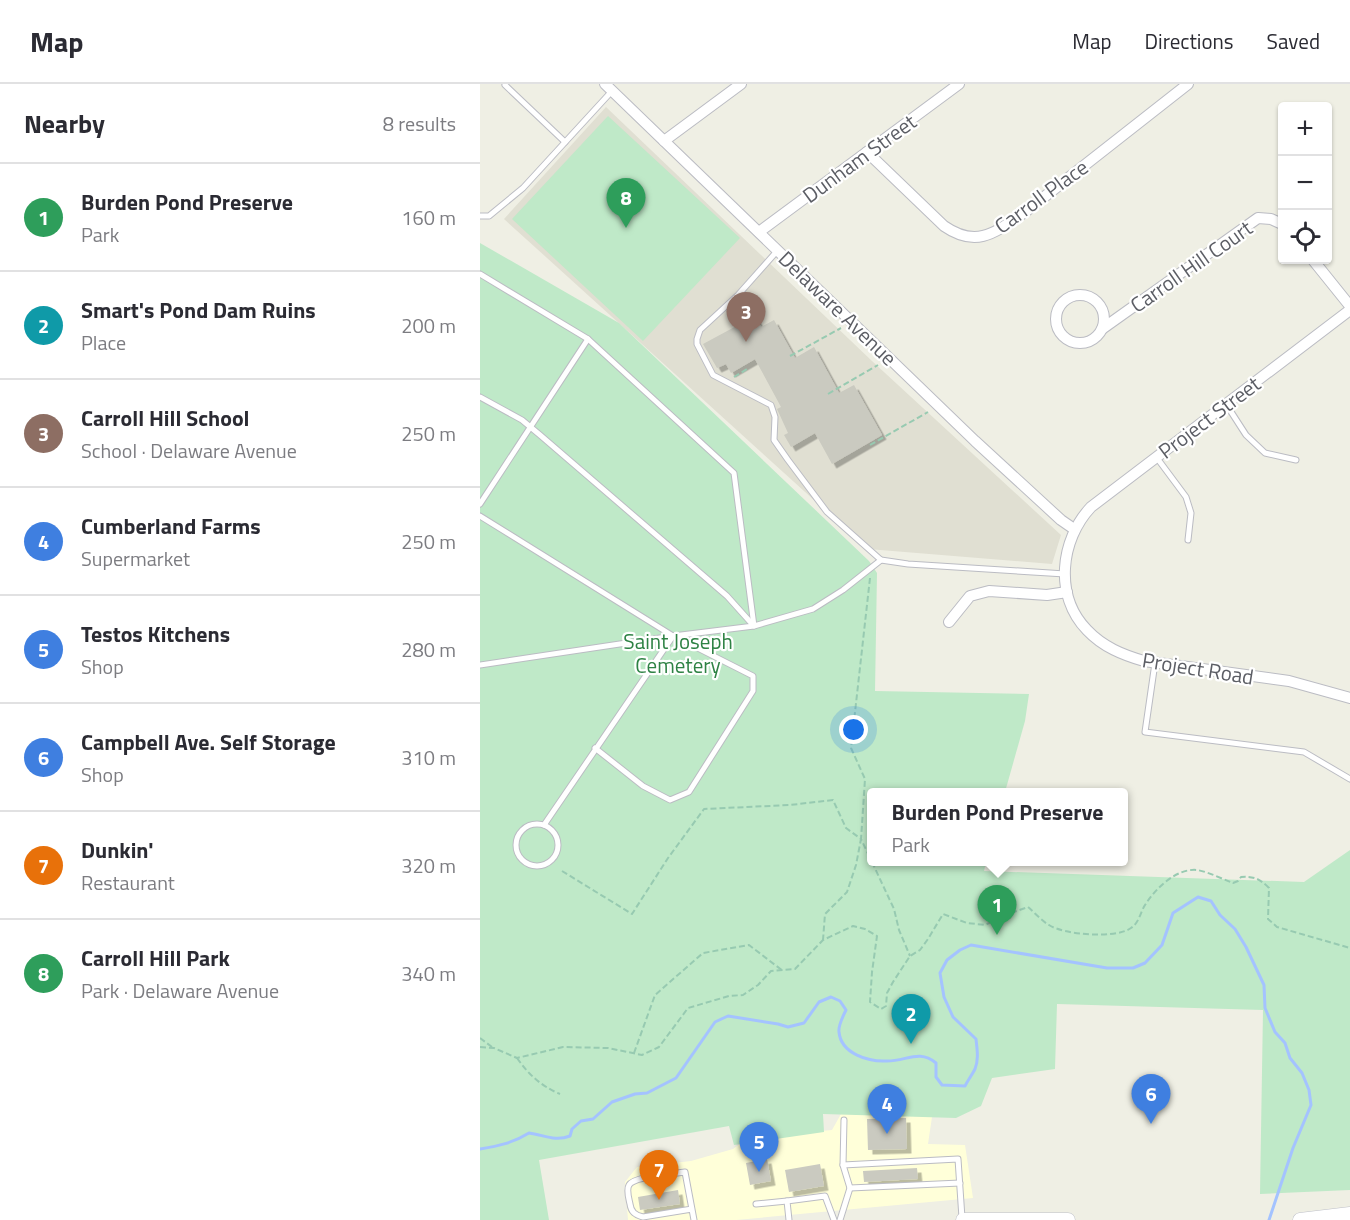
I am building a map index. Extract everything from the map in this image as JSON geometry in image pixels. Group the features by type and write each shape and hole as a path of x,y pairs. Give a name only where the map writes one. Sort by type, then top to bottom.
{"street":[{"path":"664,141 741,84"},
{"name":"Dunham Street","path":"759,232 959,84"},
{"name":"Carroll Place","path":"867,152 944,226 955,234 972,239 998,231 1025,212 1188,84"},
{"name":"Delaware Avenue","path":"608,88 984,449 1061,520 1074,529"},
{"name":"Carroll Hill Court","path":"1102,329 1104,313 1095,299 1072,295 1059,306 1055,321 1058,329 1068,340 1084,343 1098,336 1102,329 1258,218 1278,222"},
{"path":"1316,264 1350,306"},
{"name":"Project Street","path":"1074,529 1091,507 1350,310"},
{"name":"Project Road","path":"1074,529 1066,551 1067,592 1078,619 1096,639 1124,655 1155,663 1289,681 1350,698"},
{"path":"949,622 970,596 989,591 1047,595 1067,592"},
{"path":"1300,1220 1350,1214"},
{"path":"963,1220 1068,1220"}],"lane":[{"path":"505,86 565,142"},
{"path":"480,216 489,216 523,188 565,142 608,88"},
{"path":"778,250 738,295 698,333 697,344 713,375 771,405 775,417 774,440 827,512 880,560 908,564 1065,574"},
{"path":"480,273 588,339 734,473 754,626"},
{"path":"480,504 588,339"},
{"path":"480,397 522,420 728,596 754,626"},
{"path":"1226,404 1256,446 1265,453 1296,459"},
{"path":"1156,456 1186,497 1191,513 1188,540"},
{"path":"480,516 673,636 753,676 753,691 689,792 670,800 643,786 595,748"},
{"path":"480,665 754,626 813,609 843,590 880,560"},
{"path":"544,825 673,636"},
{"path":"1155,663 1145,732 1304,752 1350,779"},
{"path":"530,824 544,825 555,833 558,839 557,852 554,858 542,866 529,865 518,855 515,841 518,834 530,824"},
{"path":"840,1220 849,1188 843,1165 844,1120"},
{"path":"843,1165 896,1166 958,1159 963,1220"},
{"path":"692,1209 637,1215 630,1208 628,1189 632,1182 685,1173 692,1209 694,1220"},
{"path":"849,1188 906,1182 960,1183"},
{"path":"756,1204 825,1196 834,1220"},
{"path":"787,1201 789,1220"}],"path":[{"path":"790,356 841,328"},
{"path":"828,394 878,365"},
{"path":"725,383 747,369"},
{"path":"870,445 928,412"},
{"path":"823,940 825,914 848,892 861,839 865,779 851,748 872,567"},
{"path":"562,871 632,914 704,808 833,801 846,828 861,839 867,852"},
{"path":"873,866 894,909 899,930 910,956"},
{"path":"517,1058 563,1047 608,1048 642,1055 659,1047 688,1008 729,996 743,995 758,985 771,971 795,969 823,940 853,926 866,929 877,936 870,1002 881,1009 886,1006 886,993 910,956 920,950 940,923 943,914 967,923 985,925 1028,907 1051,927 1083,934 1119,933 1131,929 1139,920 1150,898 1166,882 1188,871 1198,870 1233,883 1241,877 1253,876 1269,888 1268,919 1277,927 1350,948"},
{"path":"634,1053 656,995 704,953 749,945 783,970"},
{"path":"480,1038 494,1048 517,1058 530,1075 545,1088 560,1094"},
{"path":"480,1047 494,1048"}],"shaded area":[{"path":"606,107 872,361 1061,535 1052,564 868,549 504,219"},
{"path":"912,1108 932,1117 928,1144 965,1145 973,1198 736,1220 628,1220 625,1182 637,1167 691,1161 733,1149 749,1137 832,1130 841,1114"}],"green space":[{"path":"608,116 740,238 643,341 512,219"},
{"name":"Saint Joseph Cemetery","path":"480,243 619,323 869,561 877,573 875,691 1029,694 1025,721 1006,788 867,788 867,866 985,866 984,871 1304,882 1350,850 1350,1190 1260,1194 1263,1010 1057,1004 1055,1069 992,1078 981,1106 956,1118 823,1114 824,1132 734,1145 729,1126 539,1160 549,1220 480,1220"}],"building":[{"path":"755,316 761,327 774,320 795,358 814,347 839,393 854,385 882,435 832,464 815,433 791,447 784,435 788,433 777,409 781,407 755,359 731,373 726,364 717,368 703,344"},
{"path":"906,1118 907,1149 868,1150 867,1119"},
{"path":"767,1159 771,1181 750,1185 746,1163"},
{"path":"820,1164 824,1186 789,1192 785,1170"},
{"path":"917,1168 918,1179 864,1182 863,1171"},
{"path":"678,1190 680,1204 640,1210 638,1197"}],"waterway":[{"path":"480,1149 505,1144 529,1133 554,1138 570,1136 572,1129 581,1121 593,1119 612,1102 635,1094 647,1093 676,1078 715,1022 728,1016 788,1027 804,1023 819,1002 831,997 840,1001 846,1010 839,1032 841,1040 850,1051 864,1058 880,1061 924,1057 936,1063 936,1077 942,1085 965,1086 976,1065 976,1039 953,1017 944,997 940,973 947,960 971,945 1107,968 1133,968 1145,963 1162,945 1173,913 1198,897 1211,901 1220,915 1235,929 1246,947 1264,985 1265,1008 1275,1032 1285,1043 1290,1058 1302,1073 1309,1090 1311,1105 1293,1148 1269,1220"}],"place":[{"name":"Carroll Hill Park","path":"626,228"},
{"name":"Carroll Hill School","path":"746,342"},
{"name":"Burden Pond Preserve","path":"997,935"},
{"name":"Smart's Pond Dam Ruins","path":"911,1044"},
{"name":"Campbell Ave. Self Storage","path":"1151,1124"},
{"name":"Cumberland Farms","path":"887,1134"},
{"name":"Testos Kitchens","path":"759,1172"},
{"name":"Dunkin'","path":"659,1200"}]}
